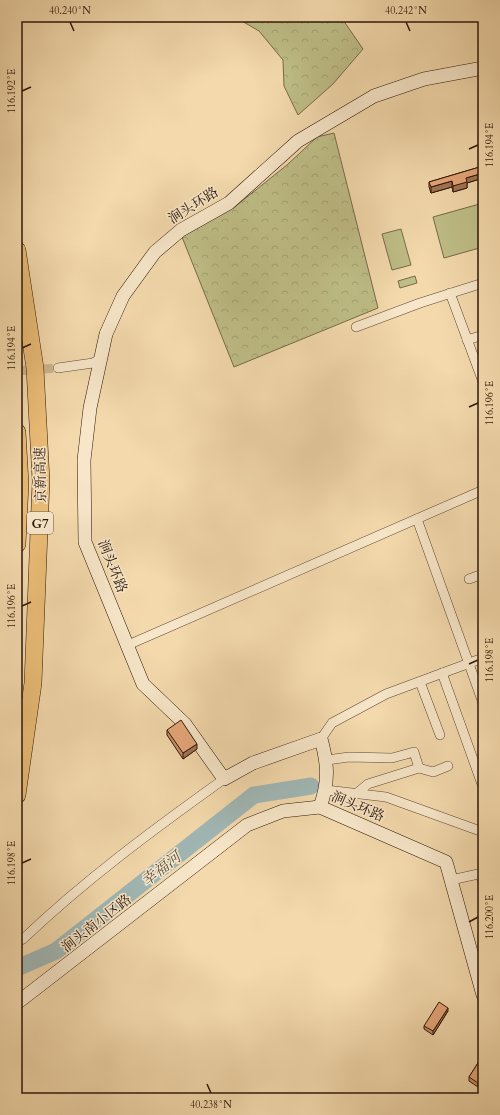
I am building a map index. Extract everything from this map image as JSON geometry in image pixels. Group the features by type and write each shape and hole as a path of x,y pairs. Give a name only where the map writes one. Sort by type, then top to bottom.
{"highway":[{"name":"京新高速","path":"17,250 36,368 41,481 33,683 17,795"},
{"name":"京新高速","path":"17,432 20,484 17,544"}],"street":[{"name":"涧头环路","path":"224,779 186,724 144,684 85,542 84,460 90,408 106,334 123,296 155,252 181,230 229,203 298,141 374,96 424,80 483,68"},
{"path":"356,327 450,293 483,283"},
{"path":"450,293 483,382"},
{"path":"467,340 483,335"},
{"path":"58,368 93,363 101,358"},
{"path":"128,645 483,490"},
{"path":"417,519 483,704"},
{"path":"469,579 483,574"},
{"path":"17,942 23,939 58,905 135,843 224,779 253,763 321,739 332,723 386,694 483,658"},
{"path":"442,673 483,787"},
{"path":"420,682 440,735"},
{"name":"涧头环路","path":"321,739 327,760 326,790 320,807 446,862 483,995"},
{"path":"327,760 349,757 392,758 414,752 419,768"},
{"path":"357,794 368,784 419,768 433,772 448,766"},
{"path":"326,790 386,797 483,832"},
{"name":"涧头南小区路","path":"17,1003 247,825 284,810 320,807"},
{"path":"451,880 482,873 483,884"}],"green space":[{"path":"235,17 341,17 363,49 333,84 298,115 284,86 283,60 259,31"},
{"path":"334,133 378,308 234,367 182,237 232,209 287,165 317,137"},
{"path":"483,203 483,247 444,258 433,217"},
{"path":"401,229 411,265 392,270 382,234"},
{"path":"415,276 417,283 400,288 398,281"}],"building":[{"path":"483,166 483,173 466,178 467,182 453,186 452,181 431,187 429,182"},
{"path":"181,720 197,744 183,753 167,730"},
{"path":"439,1002 448,1008 433,1031 424,1026"},
{"path":"483,1055 483,1075 478,1083 469,1077"}],"waterway":[{"name":"幸福河","path":"17,968 56,951 254,795 311,786"}],"tunnel":[{"path":"17,371 58,368"}]}
